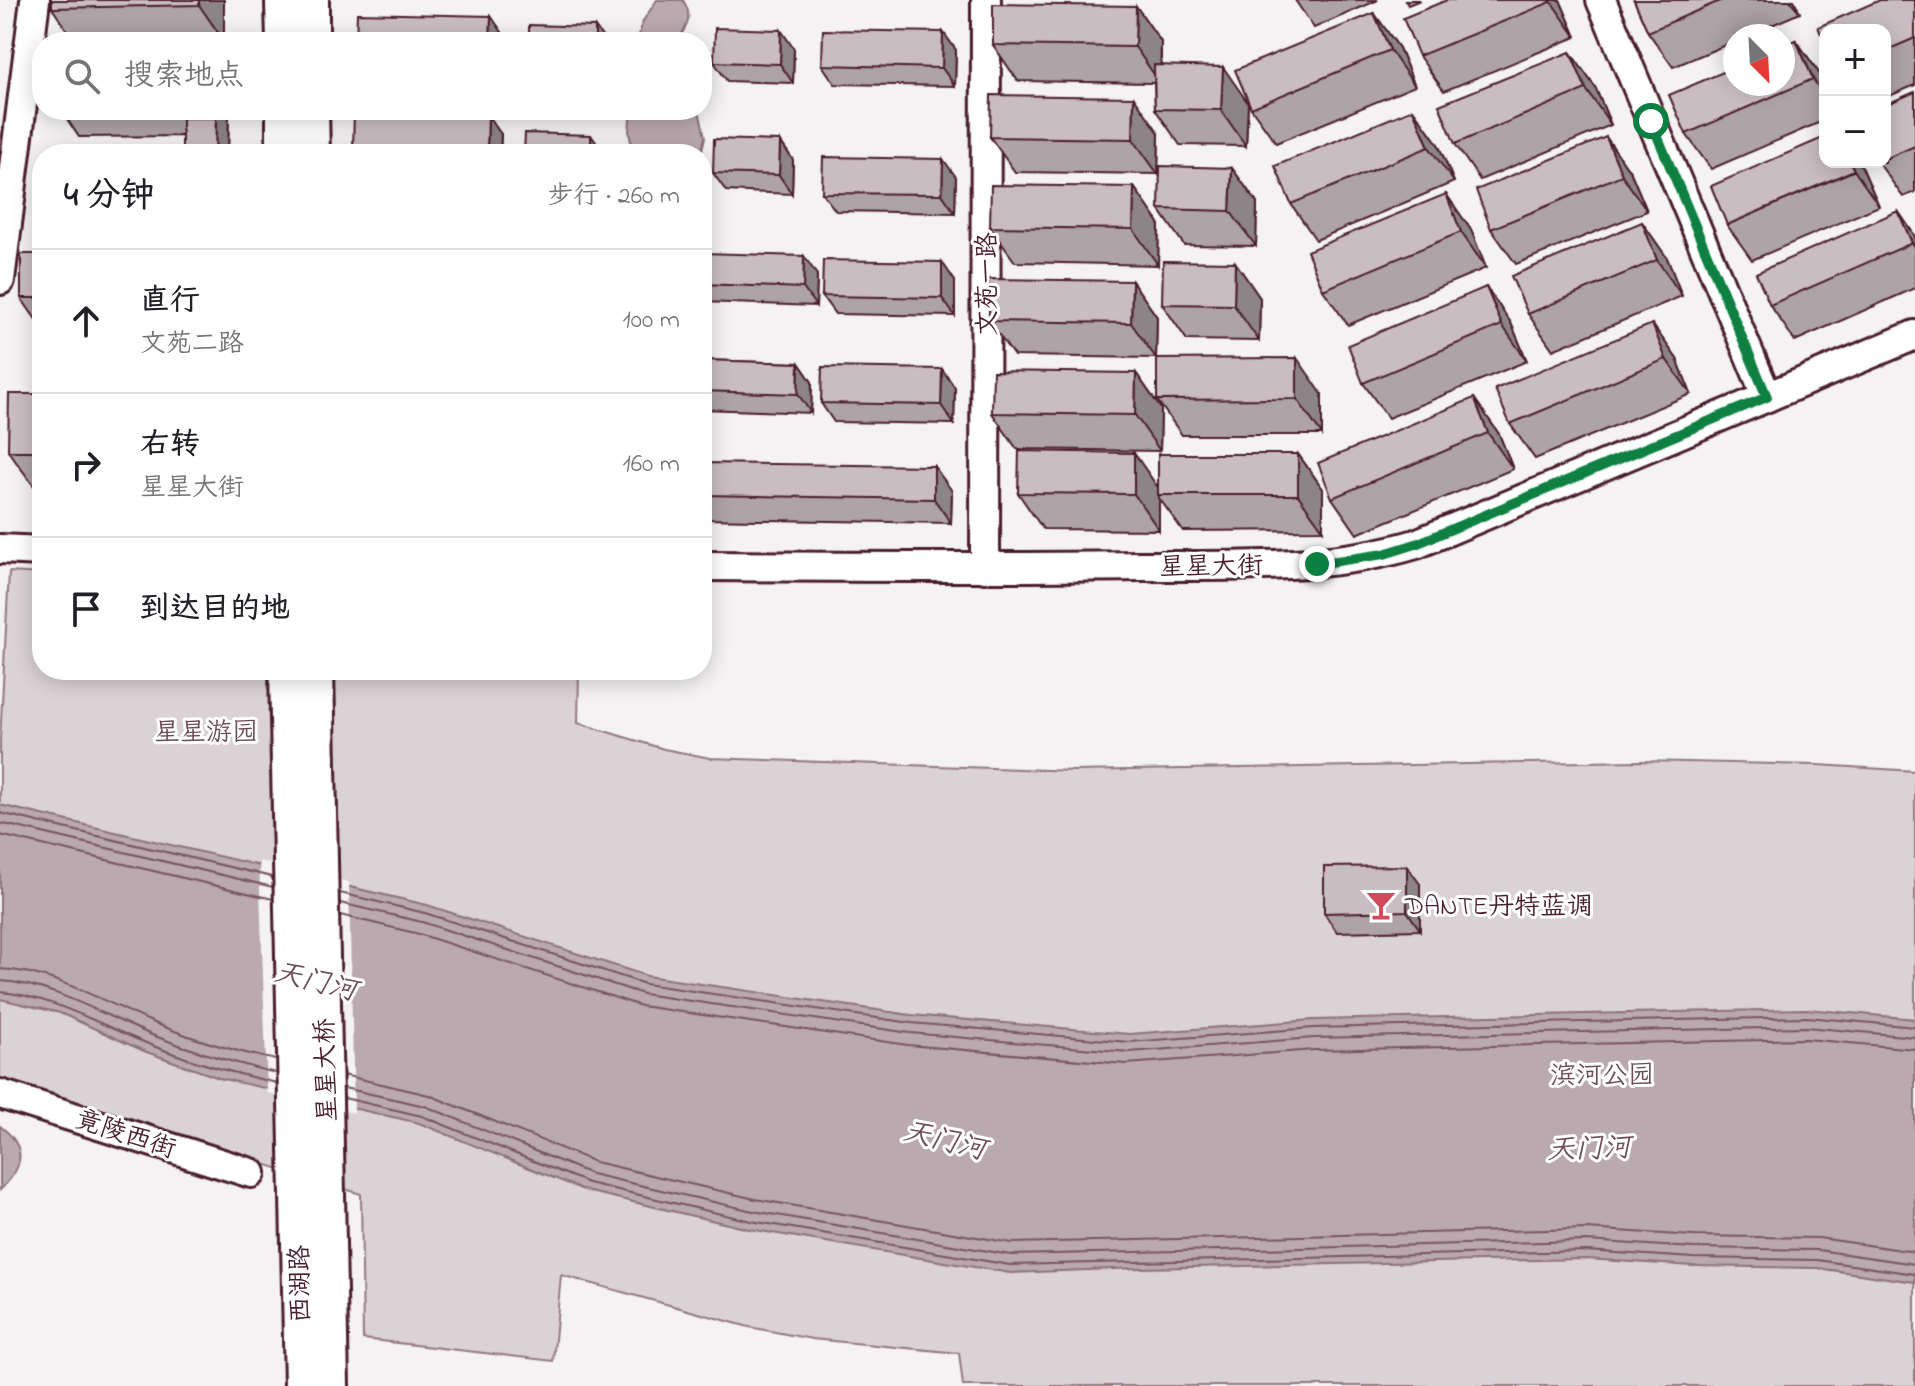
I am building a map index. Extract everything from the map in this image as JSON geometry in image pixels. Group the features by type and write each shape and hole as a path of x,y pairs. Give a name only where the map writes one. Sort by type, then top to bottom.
{"main road":[{"path":"283,0 284,32"},
{"path":"311,0 311,32"},
{"path":"284,120 284,144"},
{"path":"311,120 312,144"},
{"path":"288,680 304,808"},
{"path":"304,808 315,680"},
{"name":"星星大桥","path":"304,808 312,1185"},
{"name":"西湖路","path":"302,1386 312,1185"},
{"name":"西湖路","path":"312,1185 331,1386"}],"street":[{"path":"0,280 35,0"},
{"name":"文苑一路","path":"985,568 986,0"},
{"path":"1601,0 1767,397"},
{"name":"星星大街","path":"712,566 985,568 1317,564 1384,554 1416,544 1915,335"},
{"path":"0,549 32,551"},
{"name":"竟陵西街","path":"0,1094 251,1173"}],"green space":[{"name":"滨河公园","path":"9,572 32,573 32,680 579,680 578,723 664,749 710,758 1074,771 1641,761 1818,765 1915,771 1915,1386 963,1386 959,1353 812,1339 749,1327 561,1275 553,1361 363,1339 361,1194 0,1082 0,740"}],"water":[{"path":"657,0 683,0 689,17 683,32 640,32 643,21"},
{"path":"630,120 701,120 705,137 703,144 631,144"},
{"name":"天门河","path":"0,805 427,905 647,976 911,1015 1129,1034 1313,1020 1807,1009 1915,1019 1915,1282 1817,1268 1693,1266 1586,1259 1010,1273 749,1229 586,1191 419,1123 219,1078 144,1051 60,1013 0,999"},
{"path":"0,1126 15,1142 20,1157 14,1173 0,1190"}],"pier":[{"path":"259,861 349,882 354,1113 267,1093"}],"building":[{"path":"52,0 199,0 199,5 52,8"},
{"path":"1447,0 1551,2 1419,56 1403,18"},
{"path":"1634,0 1722,0 1648,32"},
{"path":"1880,0 1915,0 1915,38 1891,48 1891,24 1825,24"},
{"path":"993,4 1136,6 1135,47 993,45"},
{"path":"357,13 491,16 490,32 356,32"},
{"path":"1374,13 1390,50 1251,108 1235,70"},
{"path":"529,25 595,27 595,32 529,32"},
{"path":"715,28 781,30 780,64 714,62"},
{"path":"823,30 943,32 942,68 822,65"},
{"path":"1795,40 1813,79 1795,87"},
{"path":"1570,52 1586,89 1455,144 1439,105"},
{"path":"1154,65 1223,67 1221,110 1155,109"},
{"path":"1723,72 1723,96 1774,96 1686,134 1669,95"},
{"path":"1915,92 1915,146 1891,156 1891,102"},
{"path":"991,95 1134,97 1133,139 990,137"},
{"path":"1413,109 1429,147 1291,204 1275,166"},
{"path":"182,120 216,120 215,144 182,144"},
{"path":"354,120 488,120 487,144 353,144"},
{"path":"525,133 591,135 591,144 524,144"},
{"path":"1606,137 1622,175 1491,229 1476,190"},
{"path":"714,139 780,141 779,175 713,173"},
{"path":"1819,140 1819,168 1854,170 1727,225 1711,186"},
{"path":"823,157 943,159 942,194 822,193"},
{"path":"1160,166 1232,168 1230,211 1159,209"},
{"path":"991,185 1134,187 1133,229 990,227"},
{"path":"1446,194 1461,232 1323,290 1307,251"},
{"path":"1898,211 1912,243 1770,305 1756,273"},
{"path":"1642,222 1657,260 1528,314 1511,276"},
{"path":"712,253 804,256 803,288 712,284"},
{"path":"21,254 32,254 32,298 21,298"},
{"path":"823,260 942,262 942,298 822,296"},
{"path":"1163,261 1235,262 1234,305 1162,304"},
{"path":"989,279 1132,281 1131,323 989,321"},
{"path":"1486,287 1502,325 1363,383 1348,345"},
{"path":"1652,324 1666,359 1510,424 1495,389"},
{"path":"1297,358 1297,399 1157,400 1157,359"},
{"path":"712,360 799,363 798,394 712,391"},
{"path":"822,367 942,369 941,405 821,403"},
{"path":"993,371 1136,373 1135,415 992,413"},
{"path":"9,394 32,394 32,451 8,451"},
{"path":"1474,398 1488,433 1332,498 1318,463"},
{"path":"1019,451 1134,453 1134,494 1018,493"},
{"path":"1158,454 1298,454 1298,495 1158,495"},
{"path":"712,463 934,466 934,499 712,495"},
{"path":"1407,866 1407,911 1324,913 1324,867"}],"place":[{"name":"DANTE丹特蓝调","path":"1381,905"}],"route":[{"path":"1317,564 1384,554 1416,544 1767,397 1651,121"}],"park label":[{"name":"星星游园","path":"206,731"}]}
